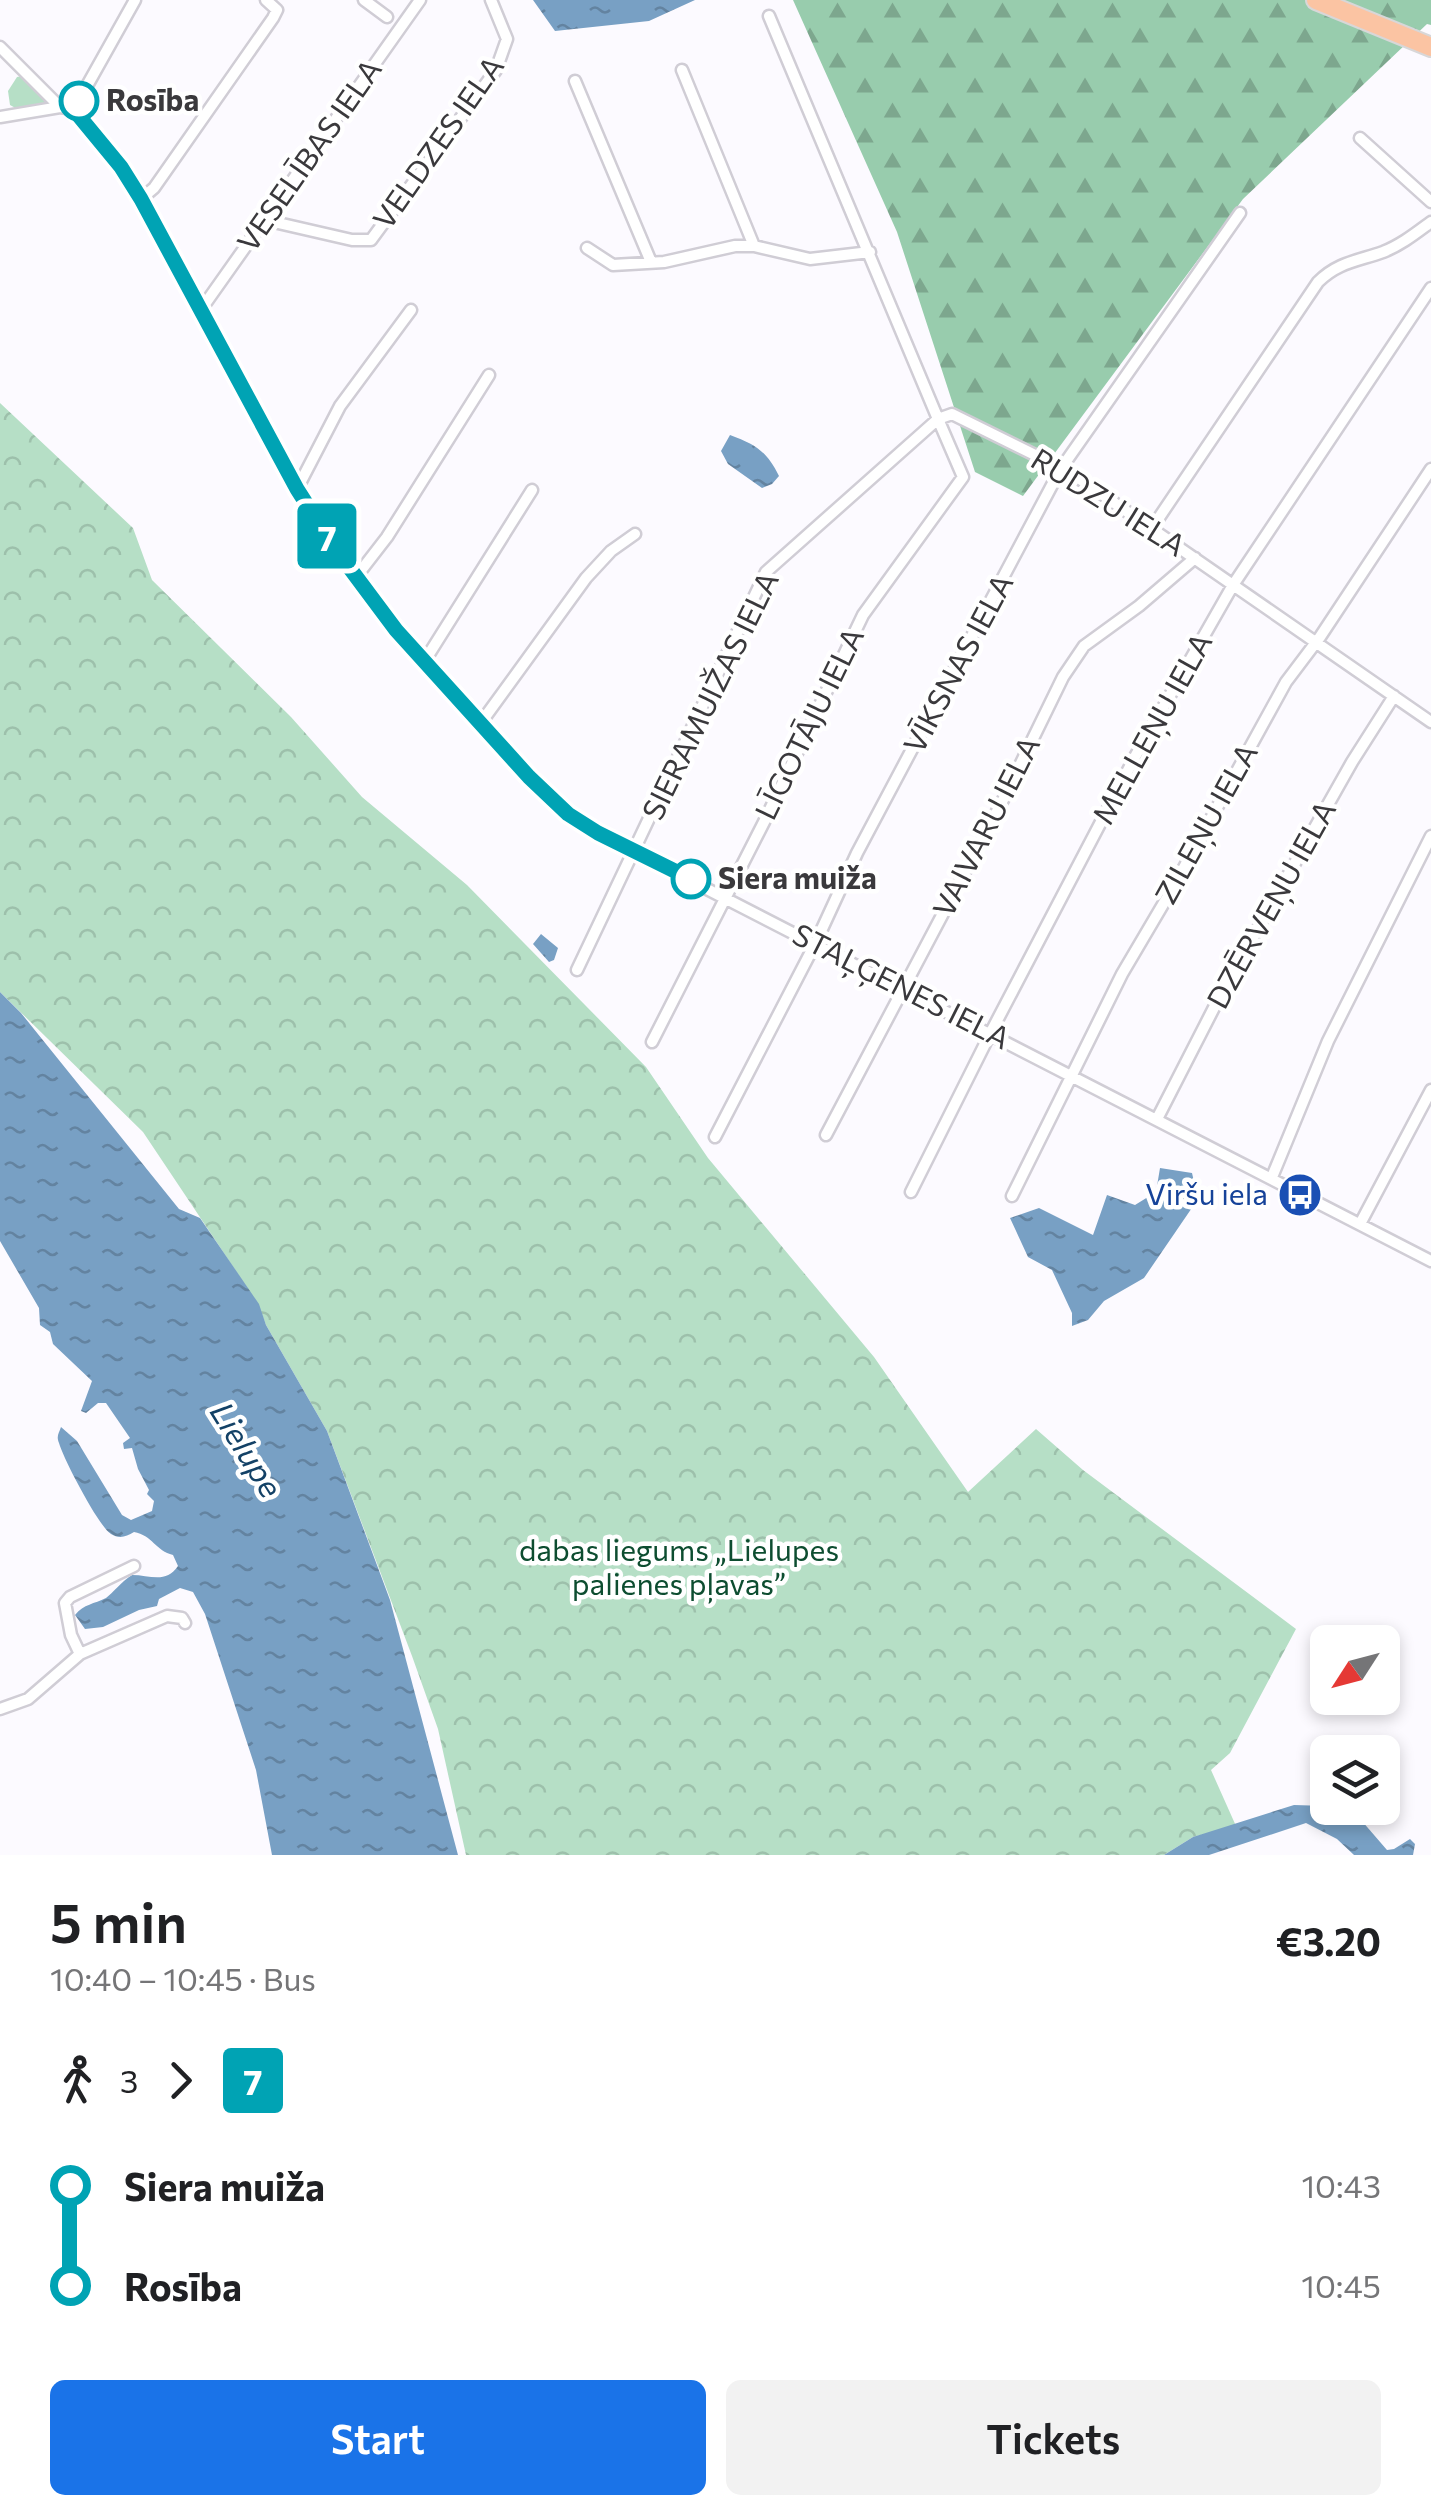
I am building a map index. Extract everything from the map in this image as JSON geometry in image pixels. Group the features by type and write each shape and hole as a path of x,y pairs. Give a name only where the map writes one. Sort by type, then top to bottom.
{"highway":[{"path":"1316,0 1431,47"}],"street":[{"path":"0,118 60,107 74,110 135,0"},
{"path":"141,199 154,188 273,18 277,10 266,0"},
{"name":"VESELĪBAS IELA","path":"364,0 388,17"},
{"name":"VESELĪBAS IELA","path":"200,311 420,0"},
{"name":"VELDZES IELA","path":"265,220 352,240 371,240 496,70 507,39 492,0"},
{"path":"770,16 938,419"},
{"path":"0,47 60,107"},
{"path":"682,70 754,246"},
{"path":"576,81 651,262"},
{"name":"STAĻĢENES IELA","path":"74,110 121,167 141,199 297,489 356,577 424,662 568,814 1431,1261"},
{"path":"1360,138 1431,202"},
{"name":"VĪKSNAS IELA","path":"714,1137 816,942 857,853 1060,470 1240,214"},
{"path":"1152,528 1318,282 1331,269 1405,242 1431,222"},
{"path":"587,248 613,265 664,262 718,248 754,246 810,259 870,252"},
{"name":"MELLEŅU IELA","path":"912,1192 990,1032 1136,756 1234,584 1431,288"},
{"path":"297,489 340,406 411,310"},
{"path":"356,577 387,537 489,374"},
{"name":"RUDZU IELA","path":"938,419 952,414 1074,475 1431,722"},
{"name":"SIERAMUIŽAS IELA","path":"578,970 766,572 938,419"},
{"name":"LĪGOTĀJU IELA","path":"652,1042 727,897 862,615 964,478 938,419"},
{"name":"ZILEŅU IELA","path":"1012,1196 1122,974 1176,884 1266,716 1431,469"},
{"path":"424,662 532,490"},
{"path":"480,724 586,578 611,550 635,534"},
{"name":"VAIVARU IELA","path":"826,1135 1004,798 1063,677 1084,646 1195,558"},
{"name":"DZĒRVEŅU IELA","path":"1157,1119 1221,994 1352,762 1394,696"},
{"path":"1272,1177 1328,1041 1431,836"},
{"path":"1360,1224 1431,1090"},
{"path":"80,1654 71,1635 65,1603 134,1566"},
{"path":"0,1709 28,1698 80,1654 167,1616 182,1618 185,1623"}],"green space":[{"path":"793,0 1431,0 1431,25 1427,24 1243,199 1023,496 975,472 897,232"},
{"path":"22,76 49,103 19,110 10,105 8,91"},
{"name":"dabas liegums „Lielupes palienes pļavas”","path":"0,403 133,528 152,580 291,717 362,797 467,885 646,1067 708,1158 874,1357 968,1492 1036,1429 1083,1470 1296,1629 1230,1753 1211,1770 1236,1826 1193,1837 1164,1855 466,1855 438,1729 327,1431 258,1304 143,1132 0,992"}],"water":[{"path":"533,0 695,0 649,21 555,31"},
{"path":"730,435 765,455 779,476 772,484 762,488 728,464 721,451"},
{"path":"541,934 558,948 554,960 549,962 533,944"},
{"name":"Lielupe","path":"0,992 179,1209 200,1218 259,1304 266,1325 327,1431 390,1600 458,1855 272,1855 256,1770 205,1614 193,1592 180,1588 159,1599 157,1606 103,1627 85,1629 75,1615 106,1598 132,1575 163,1577 178,1566 173,1555 145,1536 134,1532 117,1536 105,1529 58,1441 61,1427 77,1441 122,1515 131,1520 152,1511 154,1501 147,1494 149,1490 132,1448 124,1449 123,1443 130,1438 106,1403 98,1403 86,1413 81,1411 92,1381 53,1344 50,1332 40,1325 39,1308 0,1241"},
{"path":"1160,1168 1192,1173 1198,1199 1144,1278 1104,1301 1088,1320 1072,1326 1072,1313 1052,1270 1028,1257 1010,1218 1039,1208 1093,1235 1107,1195 1135,1205 1156,1192"},
{"path":"1294,1805 1310,1805 1310,1825 1365,1825 1387,1850 1410,1839 1415,1844 1413,1855 1354,1855 1337,1839 1306,1823 1209,1855 1164,1855 1193,1837"}],"bus line":[{"name":"7","path":"79,101 74,110 121,167 141,199 248,403 313,516 396,630 529,777 568,814 691,879"}],"place":[{"name":"Rosība","path":"79,101"},
{"name":"Siera muiža","path":"691,879"},
{"name":"Viršu iela","path":"1300,1195"}]}
